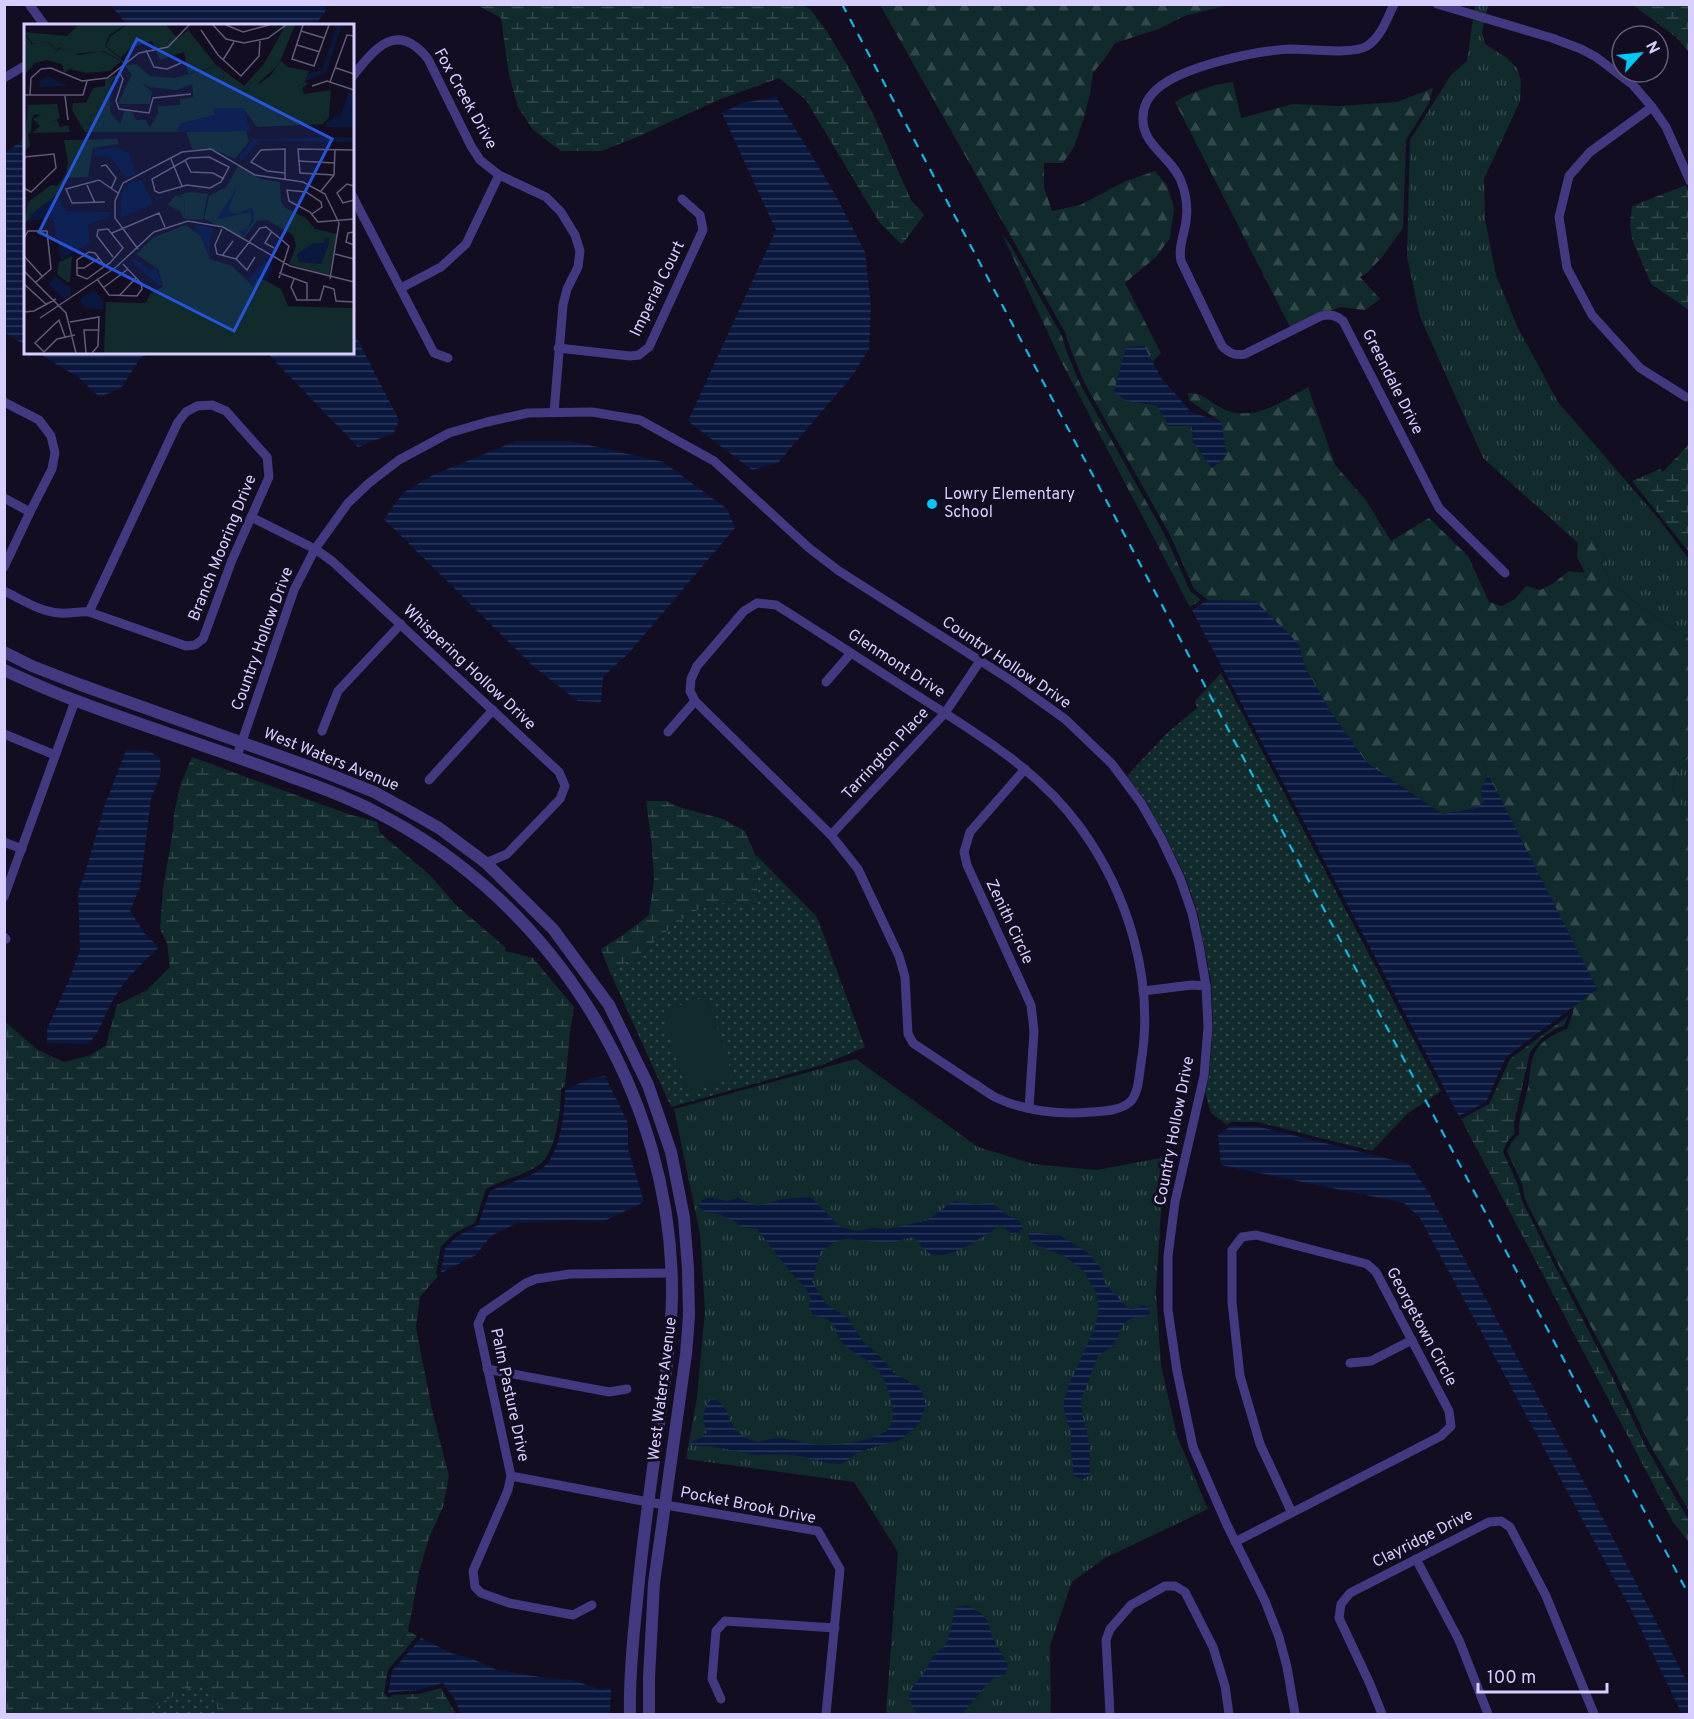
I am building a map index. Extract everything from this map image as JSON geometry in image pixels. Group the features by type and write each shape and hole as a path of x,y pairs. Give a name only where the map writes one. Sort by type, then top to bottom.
{"street":[{"path":"29,4 44,24"},
{"name":"Greendale Drive","path":"1394,4 1379,34 1367,46 1358,50 1290,49 1263,52 1228,59 1177,77 1157,88 1149,97 1145,105 1143,126 1147,137 1172,164 1182,183 1186,196 1186,221 1179,253 1222,346 1228,352 1245,354 1321,316 1333,315 1344,321 1439,508 1505,573"},
{"path":"1437,4 1552,38 1581,49 1622,75 1652,107 1666,128 1689,181"},
{"name":"Fox Creek Drive","path":"354,74 373,51 384,43 397,40 410,42 421,49 429,59 480,160 499,175 546,197 561,212 575,236 580,251 578,267 567,289 563,305 554,412"},
{"path":"4,78 24,66"},
{"path":"1652,107 1590,152 1569,176 1559,217 1566,268 1592,315 1640,368 1686,397"},
{"path":"401,288 441,267 466,244 499,175"},
{"path":"354,199 434,353 448,358"},
{"name":"Imperial Court","path":"558,348 630,356 639,355 649,346 704,230 700,214 682,199"},
{"path":"4,402 39,420 51,436 55,453 52,469 4,567"},
{"name":"Branch Mooring Drive","path":"4,591 37,607 60,613 89,612 186,646 195,645 203,639 232,560 269,477 267,457 226,411 212,405 197,406 186,412 178,422 89,612"},
{"name":"Country Hollow Drive","path":"237,756 294,590 315,549 348,503 399,460 449,433 528,413 592,412 640,420 714,461 809,548 839,571 980,661 1065,719 1112,764 1141,803 1180,878 1192,913 1206,986 1208,1028 1204,1076 1175,1202 1168,1256 1168,1310 1176,1371 1193,1447 1235,1542 1265,1601 1279,1637 1295,1714"},
{"path":"4,498 30,512"},
{"name":"Whispering Hollow Drive","path":"251,517 315,549 332,561 559,772 565,786 560,799 507,854 500,859 486,863"},
{"name":"Glenmont Drive","path":"757,603 776,605 851,653 945,713 1025,769 1050,791 1080,826 1106,866 1130,926 1143,991 1142,1058 1137,1089 1130,1102 1115,1110 1069,1114 1029,1108 997,1098 913,1043 908,1034 905,977 899,956 858,869 831,835 694,701 690,691 691,679 697,666 744,611 757,603"},
{"path":"322,731 338,691 400,624"},
{"name":"West Waters Avenue","path":"4,652 32,666 81,685 374,792 439,828 486,863 553,929 609,1005 648,1085 671,1152 684,1218 689,1316 686,1354 654,1583 649,1714"},
{"path":"826,682 851,653"},
{"name":"Tarrington Place","path":"831,835 945,713 980,661"},
{"name":"West Waters Avenue","path":"4,670 75,701 237,756 345,798 408,829 441,851 495,895 545,946 594,1014 620,1064 639,1108 657,1166 667,1222 672,1273 668,1361 648,1502 633,1640 630,1714"},
{"path":"4,897 75,701"},
{"path":"668,732 694,701"},
{"path":"429,780 493,710"},
{"path":"4,734 55,755"},
{"name":"Zenith Circle","path":"1025,769 970,832 964,852 967,865 1031,1005 1034,1031 1029,1108"},
{"path":"4,842 22,849"},
{"path":"1143,991 1192,985 1206,986"},
{"name":"Georgetown Circle","path":"1235,1542 1292,1513 1441,1436 1451,1426 1449,1411 1376,1272 1367,1264 1256,1235 1242,1237 1232,1251 1232,1292 1240,1376 1260,1444 1292,1513"},
{"name":"Palm Pasture Drive","path":"592,1605 573,1615 509,1603 481,1593 475,1587 473,1571 508,1490 511,1476 478,1324 483,1313 526,1283 536,1279 570,1274 672,1273"},
{"path":"1350,1363 1371,1361 1412,1340"},
{"path":"487,1369 609,1392 627,1389"},
{"path":"511,1476 664,1505"},
{"name":"Pocket Brook Drive","path":"664,1505 818,1531 840,1569 826,1714"},
{"name":"Clayridge Drive","path":"1382,1714 1339,1618 1341,1604 1350,1593 1489,1522 1501,1521 1510,1527 1546,1596 1594,1714"},
{"path":"1416,1559 1459,1640 1488,1714"},
{"path":"1110,1714 1106,1640 1110,1629 1131,1605 1166,1587 1175,1586 1185,1592 1213,1647 1225,1686 1229,1714"},
{"path":"721,1699 712,1679 716,1631 725,1621 836,1628"}],"green space":[{"path":"477,5 803,5 811,10 826,30 846,63 874,116 911,200 924,215 901,244 879,222 806,100 779,78 718,100 601,151 561,151 533,130 518,107 509,75 501,18"},
{"path":"880,5 1229,5 1184,16 1159,29 1115,43 1093,73 1090,94 1074,147 1063,163 1044,163 1044,187 1052,211 1080,205 1126,181 1155,171 1167,185 1174,208 1170,238 1156,257 1125,283 1161,353 1152,362 1144,346 1126,401 1156,405 1192,426 1193,442 1221,422 1189,400 1188,393 1201,395 1221,408 1244,414 1266,409 1308,387 1335,465 1365,499 1391,541 1429,518 1468,556 1489,602 1502,606 1515,599 1526,586 1540,590 1569,571 1585,573 1577,557 1578,543 1593,537 1604,557 1610,583 1659,620 1689,638 1689,757 1675,777 1673,790 1690,820 1689,1511 1650,1445 1614,1370 1525,1199 1522,1184 1507,1151 1519,1134 1536,1050 1548,1038 1567,1029 1573,1007 1597,989 1488,775 1481,791 1484,802 1474,809 1442,814 1367,763 1330,711 1306,669 1298,644 1255,602 1208,600 1194,589 1170,535 1084,382 1066,334"},
{"path":"1475,5 1488,5 1482,33 1485,44 1507,58 1517,68 1521,81 1520,101 1484,179 1485,219 1496,275 1518,328 1558,402 1658,518 1689,559 1689,638 1659,620 1610,583 1604,557 1593,537 1578,543 1483,458 1420,317 1407,257 1410,140 1451,75 1467,61"},
{"path":"1633,5 1689,5 1689,52 1670,33 1670,24 1659,24"},
{"path":"1233,82 1241,118 1293,104 1338,106 1397,102 1433,88 1429,103 1406,140 1403,228 1383,256 1360,277 1380,299 1365,310 1340,307 1290,327 1175,102 1203,89"},
{"path":"1686,185 1689,191 1690,189 1689,310 1651,284 1632,239 1630,224 1632,206"},
{"path":"1002,234 1010,244 1062,336 1080,384 1166,537 1190,591 1201,600 1190,607 1061,361"},
{"path":"1689,444 1689,552 1632,481 1660,469 1663,472"},
{"path":"1221,673 1441,1091 1407,1114 1372,1151 1257,1122 1231,1122 1227,1125 1211,1113 1205,1092 1209,1076 1213,1027 1211,981 1197,911 1185,876 1165,835 1145,800 1127,776 1167,733 1197,708 1195,701"},
{"path":"192,757 348,814 377,822 380,833 430,875 456,905 506,948 505,951 533,958 574,1007 565,1086 561,1089 559,1119 550,1151 545,1159 533,1169 486,1189 475,1223 455,1233 441,1246 436,1273 438,1276 420,1297 416,1327 432,1410 449,1476 443,1507 429,1538 420,1568 408,1631 417,1636 388,1670 384,1693 388,1698 393,1695 419,1694 441,1688 456,1714 5,1714 4,1021 38,1050 64,1062 91,1055 106,1045 117,1005 147,990 170,967 167,943 160,929 163,888 174,813 181,783"},
{"path":"1689,757 1689,820 1673,790 1675,777"},
{"path":"646,801 666,801 682,808 723,819 745,831 758,861 757,903 726,903 702,908 678,922 634,958 609,970 601,949 649,915 654,879"},
{"path":"755,854 817,917 865,1047 822,1065 671,1107 609,970 634,958 678,922 702,908 726,903 757,903 758,861"},
{"path":"705,997 708,999 719,1033 716,1038 722,1041 732,1074 729,1079 691,1091 686,1087 676,1055 678,1050 673,1047 663,1014 665,1010"},
{"path":"1568,1016 1564,1026 1542,1038 1530,1052 1514,1123 1515,1133 1507,1142 1503,1152 1518,1185 1522,1201 1646,1447 1689,1521 1689,1542 1673,1522 1461,1119 1489,1104 1510,1059"},
{"path":"856,1059 978,1147 1033,1164 1096,1170 1166,1157 1156,1292 1161,1365 1177,1436 1208,1509 1105,1558 1072,1582 1050,1646 1051,1714 886,1714 898,1552 854,1482 686,1459 697,1397 705,1311 700,1234 674,1109"},
{"path":"204,1681 220,1714 139,1714"}],"water":[{"path":"111,5 325,5 325,12 316,24 126,24"},
{"path":"776,97 835,194 865,252 871,306 869,349 853,375 778,463 752,470 688,421 776,230 722,113 742,103"},
{"path":"24,139 24,344 4,332 5,153"},
{"path":"354,333 399,420 394,433 358,447 268,354 354,354"},
{"path":"1144,346 1162,379 1191,412 1221,422 1227,455 1212,468 1193,442 1192,426 1169,426 1156,405 1126,401 1114,391 1126,347"},
{"path":"40,354 148,354 141,357 121,388 100,397 78,377"},
{"path":"516,441 571,441 663,462 727,509 735,528 628,654 603,677 601,702 578,701 534,667 384,519 403,493 433,475"},
{"path":"1208,600 1255,601 1298,644 1306,669 1330,711 1367,763 1442,814 1474,809 1484,802 1481,792 1488,774 1597,989 1506,1057 1486,1102 1459,1116 1192,610"},
{"path":"126,750 149,751 160,758 161,773 151,799 140,887 130,911 145,934 159,947 122,985 96,1035 88,1044 47,1043 47,1029 80,950 78,892 105,805"},
{"path":"605,1076 628,1123 628,1149 644,1202 602,1222 571,1220 517,1223 491,1236 476,1255 441,1273 445,1248 456,1237 478,1225 490,1191 535,1173 550,1159 561,1130 565,1090 589,1079"},
{"path":"1231,1126 1256,1126 1409,1164 1429,1193 1594,1501 1689,1686 1689,1714 1682,1714 1636,1619 1420,1218 1404,1203 1221,1165 1218,1135"},
{"path":"709,1197 727,1201 738,1198 757,1206 783,1199 811,1197 840,1227 858,1231 872,1228 889,1229 927,1220 954,1201 978,1205 991,1202 1010,1217 1019,1220 1023,1228 1018,1233 1012,1234 1001,1225 966,1246 946,1254 929,1253 913,1237 891,1243 845,1239 821,1251 812,1281 826,1304 848,1318 863,1342 877,1353 896,1375 917,1385 926,1405 919,1424 900,1440 861,1451 841,1464 828,1463 799,1456 756,1455 710,1446 692,1446 692,1442 707,1432 703,1419 704,1412 710,1400 715,1399 726,1410 735,1429 749,1439 761,1442 780,1438 819,1445 861,1441 887,1430 893,1417 891,1400 878,1370 843,1343 829,1320 814,1316 809,1308 811,1298 804,1286 757,1229 741,1227 719,1214 707,1213 698,1206 702,1200"},
{"path":"1032,1232 1061,1236 1087,1252 1100,1267 1106,1285 1129,1309 1142,1305 1150,1312 1146,1316 1134,1317 1124,1323 1114,1345 1098,1356 1081,1400 1090,1445 1090,1475 1083,1479 1074,1476 1071,1433 1064,1410 1064,1400 1094,1330 1099,1311 1097,1295 1084,1271 1066,1257 1032,1243 1027,1235"},
{"path":"968,1605 982,1614 988,1622 992,1637 1008,1665 1005,1675 992,1679 962,1714 918,1714 913,1708 910,1693 935,1654 946,1644 956,1608"},
{"path":"421,1638 453,1654 473,1659 497,1670 572,1680 599,1689 611,1688 610,1714 461,1714 455,1700 443,1683 419,1690 388,1694 392,1671"}],"railway":[{"path":"842,4 1690,1597"}],"place":[{"name":"Lowry Elementary School","path":"932,504"}]}
